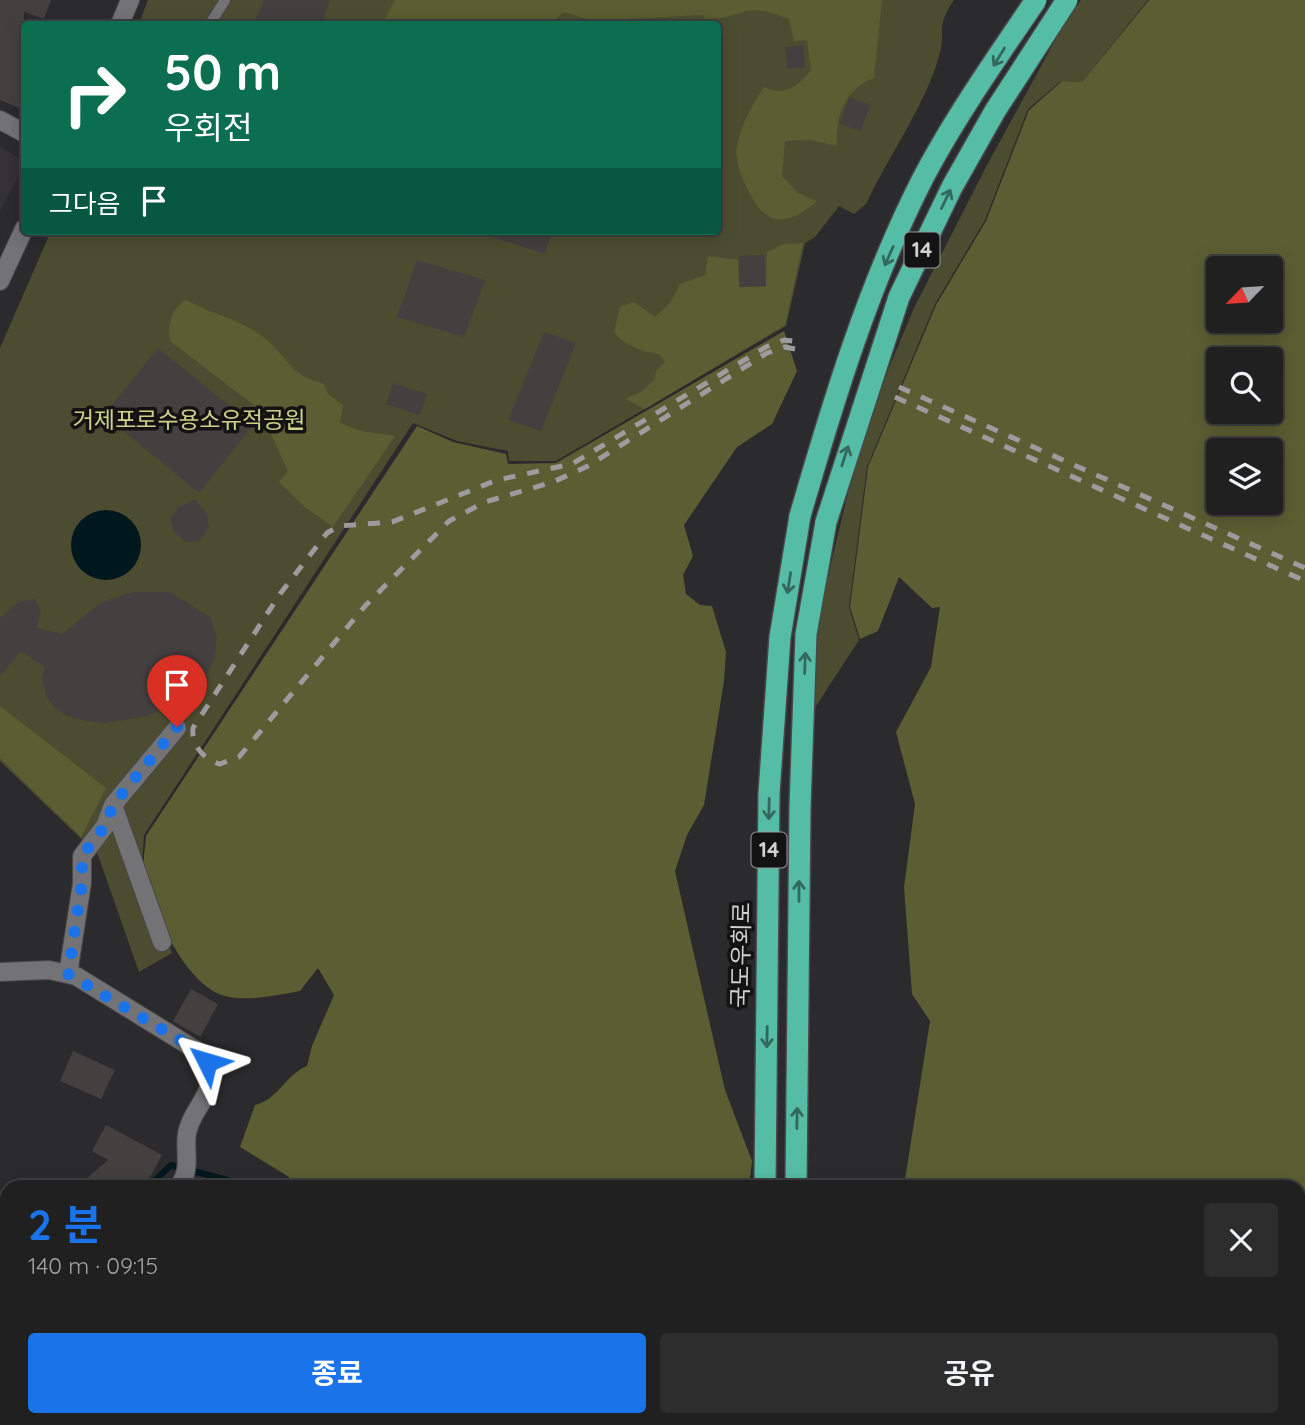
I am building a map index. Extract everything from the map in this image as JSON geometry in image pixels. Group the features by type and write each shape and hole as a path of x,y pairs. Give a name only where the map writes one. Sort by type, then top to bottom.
{"highway":[{"name":"국도우회로","path":"765,1180 769,793 780,637 800,516 836,392 875,288 923,180 1037,0"},
{"name":"14","path":"796,1180 800,807 806,634 826,522 899,297 952,187 995,111 1067,0"}],"street":[{"path":"124,21 130,0"},
{"path":"0,120 21,131"},
{"path":"0,281 21,235"},
{"path":"68,974 82,883 82,856 105,826 113,805 177,727"},
{"path":"113,805 162,942"},
{"path":"0,972 49,970 68,974 85,981 204,1055 210,1084 189,1126 188,1156 182,1180"}],"lane":[{"path":"212,21 227,0"},
{"path":"221,21 227,0"}],"shaded area":[{"path":"0,146 21,160 21,172 0,211"}],"green space":[{"name":"거제포로수용소유적공원","path":"148,0 954,0 944,18 939,56 933,74 866,204 854,214 839,206 815,237 805,243 786,326 556,461 509,461 508,451 457,441 413,423 144,835 142,863 172,953 139,972 98,855 0,761 0,348 49,235 721,235 721,21 140,21"},
{"path":"395,0 882,0 874,78 856,89 844,105 838,124 837,146 809,140 785,141 782,176 798,193 817,201 796,216 786,219 769,216 754,201 741,173 737,151 744,123 764,87 778,91 790,89 811,70 807,40 794,41 789,19 763,11 753,11 705,19 703,15 594,21 563,12 554,21 384,21"},
{"path":"1081,0 1148,0 1082,82 1061,81 1028,109 985,220 935,304 867,467 849,607 859,640 810,715 816,626 855,464 888,370 914,308 987,165 1064,24"},
{"path":"1149,0 1305,0 1305,1180 905,1180 930,1021 912,994 904,887 915,804 896,732 931,667 940,607 932,608 899,577 878,631 860,639 850,607 868,467 936,305 986,221 1029,110 1062,81 1082,82"},
{"path":"803,243 785,325 645,409 625,399 641,392 655,379 656,371 665,362 659,354 634,348 614,332 620,307 634,302 655,317 670,303 680,284 705,275 708,256 738,260 739,287 766,287 767,252 783,244"},
{"path":"186,300 260,334 297,372 324,384 328,394 343,405 340,422 360,430 395,436 333,527 305,507 279,482 288,471 259,409 170,341 171,318"},
{"path":"784,331 797,371 772,424 737,447 684,525 693,556 683,575 686,594 700,605 712,606 726,652 724,681 704,805 687,835 675,871 725,1090 752,1161 750,1180 292,1180 240,1147 255,1105 270,1098 293,1075 307,1066 312,1046 334,995 318,968 300,991 234,998 210,989 182,960 161,920 147,880 144,860 146,836 417,426 453,442 506,454 508,464 556,463"},
{"path":"0,706 106,788 81,837 0,758"}],"water":[{"path":"113,510 126,516 135,525 139,531 139,559 131,570 120,578 99,580 81,570 73,559 71,538 81,520 92,512"}],"building":[{"path":"0,0 51,0 44,19 24,12 24,21 21,21 21,109 0,100"},
{"path":"264,0 330,0 323,21 254,21"},
{"path":"803,45 805,68 787,69 785,47"},
{"path":"849,97 870,105 861,131 840,124"},
{"path":"486,235 551,235 545,254"},
{"path":"764,255 766,286 740,287 739,256"},
{"path":"417,260 485,280 464,337 397,317"},
{"path":"544,332 576,343 541,431 508,420"},
{"path":"158,348 253,425 199,493 104,415"},
{"path":"393,383 427,394 420,415 386,404"},
{"path":"195,499 207,514 209,527 199,541 186,542 173,531 171,518 178,508"},
{"path":"134,592 170,592 210,617 217,638 215,657 209,670 186,697 148,716 106,723 86,721 68,716 54,707 46,695 42,678 45,667 21,651 0,676 0,618 18,602 34,599 41,610 37,628 62,634 102,602"},
{"path":"191,989 218,1004 200,1037 173,1021"},
{"path":"73,1051 115,1070 101,1099 60,1081"},
{"path":"106,1125 162,1155 150,1177 145,1180 85,1180 108,1160 92,1151"}],"waterway":[{"path":"155,1180 171,1165 227,1180"}],"railway":[{"path":"795,349 785,347 767,353 588,466 553,482 485,502 449,521 365,606 239,757 220,764 209,759 196,746 193,728 280,594 327,533 339,526 392,522 497,480 572,464 766,347 784,340 801,342"},
{"path":"899,387 1305,568"},
{"path":"895,397 1305,581"}],"route":[{"path":"177,727 113,805 105,826 82,856 82,883 68,974 85,981 199,1051 207,1062"}]}
